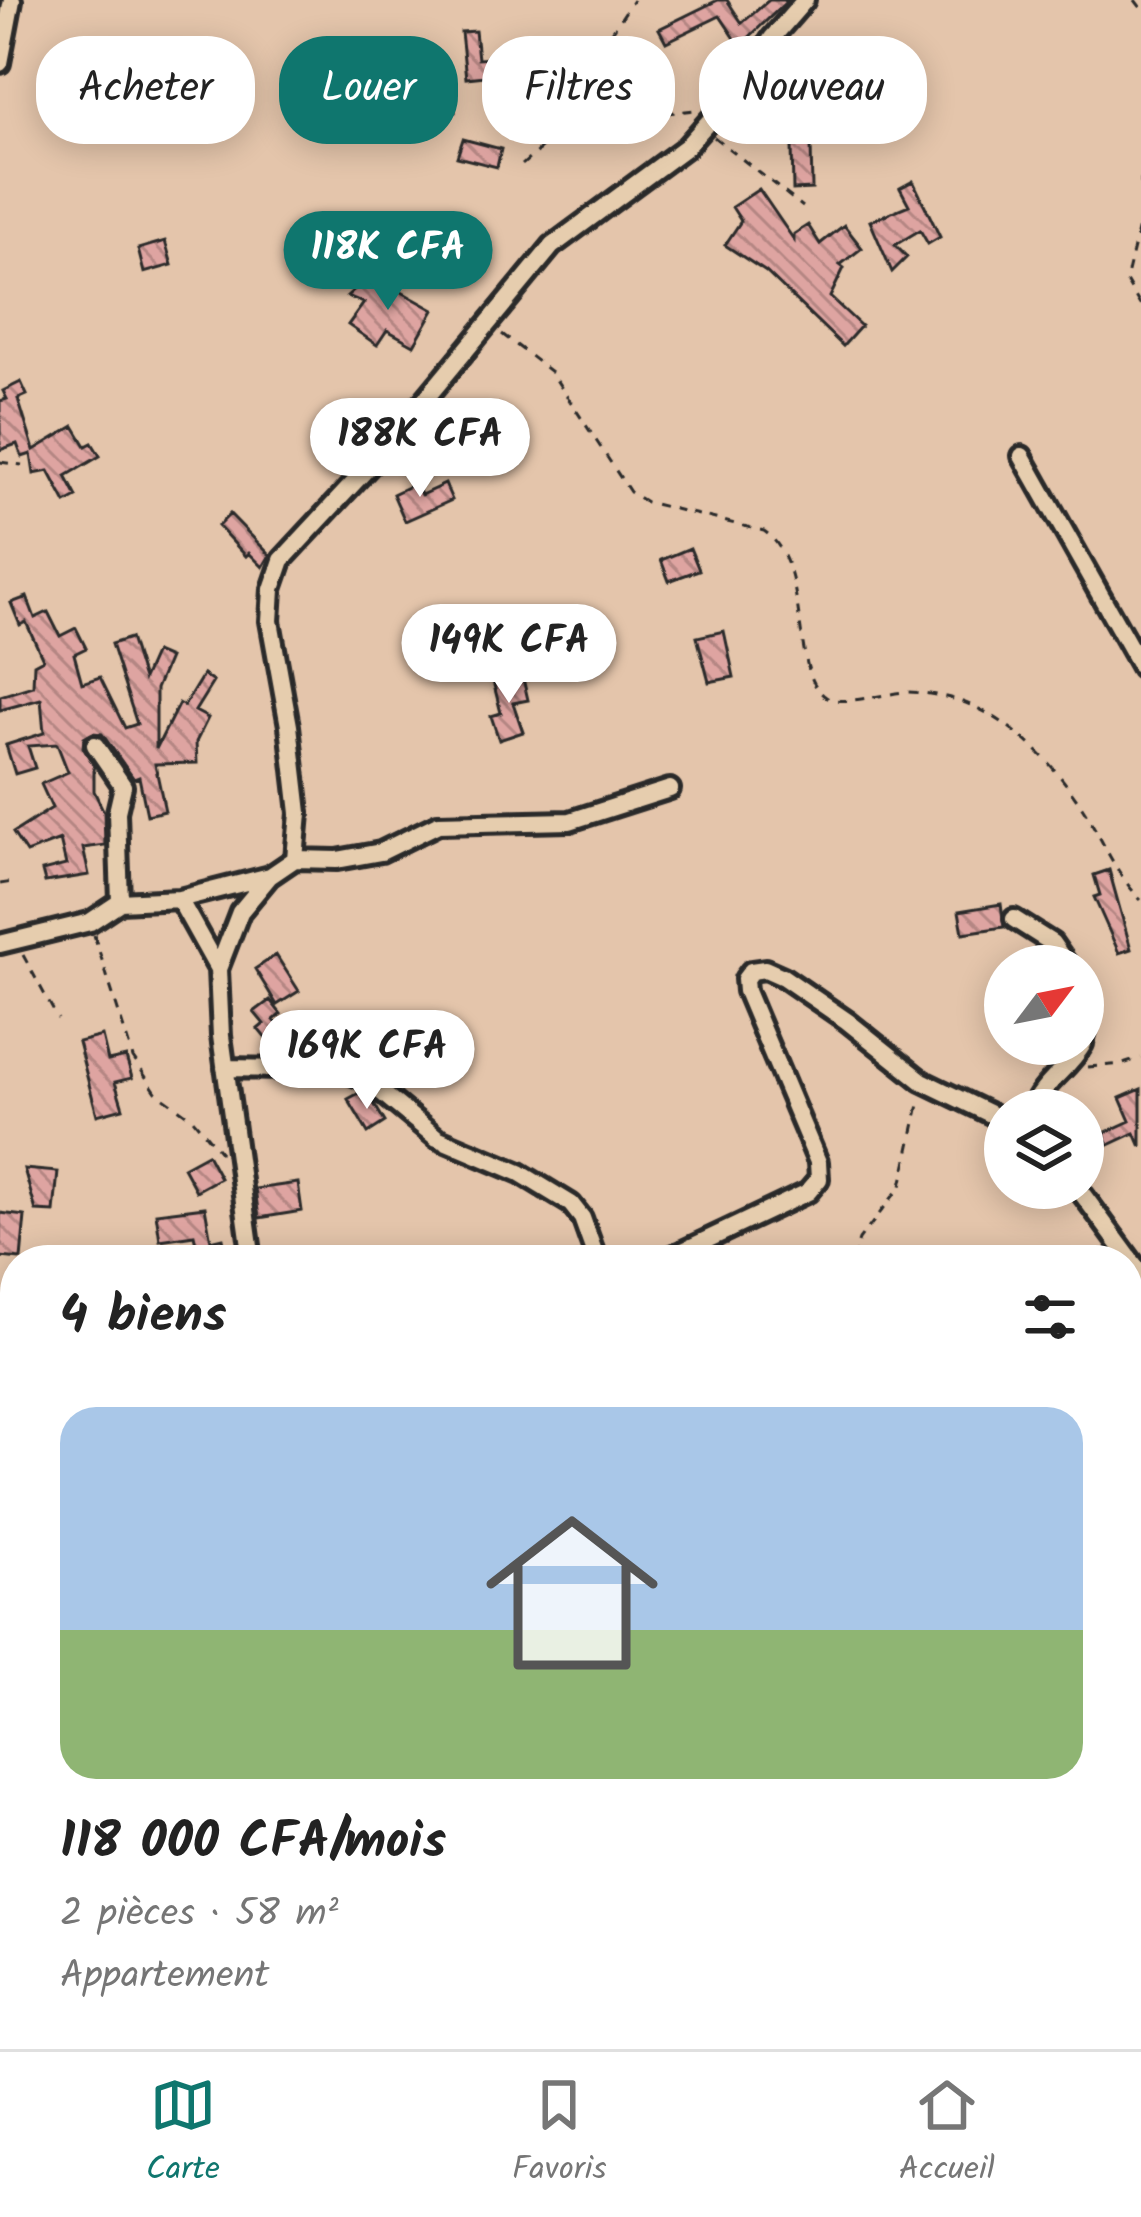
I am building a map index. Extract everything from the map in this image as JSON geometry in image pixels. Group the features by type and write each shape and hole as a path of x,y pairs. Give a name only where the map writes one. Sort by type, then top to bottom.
{"street":[{"path":"0,64 12,0"},
{"path":"774,36 805,0"},
{"path":"295,859 299,838 294,770 270,621 272,590 283,560 376,459 552,246 667,164 699,132"},
{"path":"1022,457 1141,667"},
{"path":"95,745 123,786 116,812 120,902"},
{"path":"250,1245 225,1068 218,969 240,912 270,876 295,859 337,860 381,853 438,824 561,822 670,789"},
{"path":"8,944 90,922 120,902 178,899 270,876"},
{"path":"178,899 218,969"},
{"path":"1014,919 1053,945"},
{"path":"696,1245 808,1192 819,1179 818,1162 746,992 745,980 752,971 765,969 783,977 922,1081 984,1111"},
{"path":"1044,1089 1066,1065"},
{"path":"225,1068 342,1070 368,1081 437,1138 536,1181 572,1204 591,1245"},
{"path":"1093,1209 1120,1245"}],"path":[{"path":"609,36 633,0"},
{"path":"1135,0 1141,8"},
{"path":"522,165 546,144"},
{"path":"723,144 803,207"},
{"path":"1140,305 1126,281 1141,218 1141,178"},
{"path":"488,322 551,372 630,492 646,502 764,531 777,540 796,596 809,668 826,698 840,702 914,692 960,701 1009,726 1084,810 1114,867 1141,899"},
{"path":"0,462 22,465"},
{"path":"0,884 13,882"},
{"path":"90,922 133,1058 156,1092 193,1119 221,1155"},
{"path":"8,944 58,1019"},
{"path":"1062,1070 1141,1058"},
{"path":"857,1245 901,1186 913,1145 922,1081"}],"building":[{"path":"718,0 727,0 742,23 769,0 788,0 750,36 733,36 720,16 675,38 663,36 659,29"},
{"path":"475,31 482,76 466,78 461,32"},
{"path":"463,139 501,149 497,167 457,157"},
{"path":"792,144 811,144 812,189 793,190"},
{"path":"913,181 940,237 928,244 920,230 895,245 907,257 892,272 870,221 909,205 900,188"},
{"path":"759,189 794,240 794,234 808,225 820,244 844,225 862,248 840,265 844,268 830,297 861,326 843,346 766,272 725,245 741,221 732,207"},
{"path":"416,238 449,261 435,281 401,251"},
{"path":"165,241 172,265 144,273 138,249"},
{"path":"365,280 387,290 391,286 434,310 414,345 387,330 377,345 348,325 364,303 347,296"},
{"path":"21,382 27,395 18,399 34,450 74,426 86,446 92,443 100,456 66,476 77,497 66,503 49,471 34,474 31,454 22,457 17,444 0,450 0,401 7,399 3,391"},
{"path":"416,483 421,495 445,484 452,500 405,521 393,494"},
{"path":"230,514 270,555 263,567 218,526"},
{"path":"690,548 699,570 669,581 661,560"},
{"path":"27,597 35,618 48,612 60,636 76,628 86,648 74,654 82,683 100,677 125,728 137,724 111,644 130,638 143,679 155,652 169,658 156,689 156,749 179,703 184,706 203,675 213,682 195,711 208,718 196,742 197,763 155,764 165,811 147,815 139,777 134,779 102,734 84,738 83,747 94,766 94,791 104,812 105,845 83,848 89,875 45,882 42,871 66,865 60,840 26,853 13,833 52,808 41,784 68,772 57,744 28,746 35,768 15,774 6,745 44,733 41,699 0,710 0,696 33,686 34,664 43,659 11,603"},
{"path":"724,631 734,677 709,682 697,637"},
{"path":"522,674 528,700 513,703 523,732 499,740 491,716 501,713 493,681"},
{"path":"1109,870 1131,949 1119,953 1094,897 1100,895 1094,875"},
{"path":"1001,904 1004,927 963,933 959,911"},
{"path":"276,955 299,991 277,1005 255,969"},
{"path":"270,1000 281,1014 274,1020 287,1035 273,1047 258,1029 264,1024 254,1012"},
{"path":"102,1036 108,1061 126,1057 132,1078 115,1082 123,1108 97,1115 78,1042"},
{"path":"1141,1089 1141,1147 1135,1133 1109,1145 1104,1133 1130,1121 1120,1098"},
{"path":"361,1092 385,1122 368,1133 348,1099"},
{"path":"207,1154 220,1178 196,1191 183,1167"},
{"path":"24,1169 58,1172 54,1212 36,1211"},
{"path":"298,1183 302,1211 259,1218 255,1189"},
{"path":"205,1207 211,1241 223,1238 225,1245 196,1245 194,1235 160,1240 156,1213"},
{"path":"0,1213 25,1216 22,1245 0,1245"}]}
